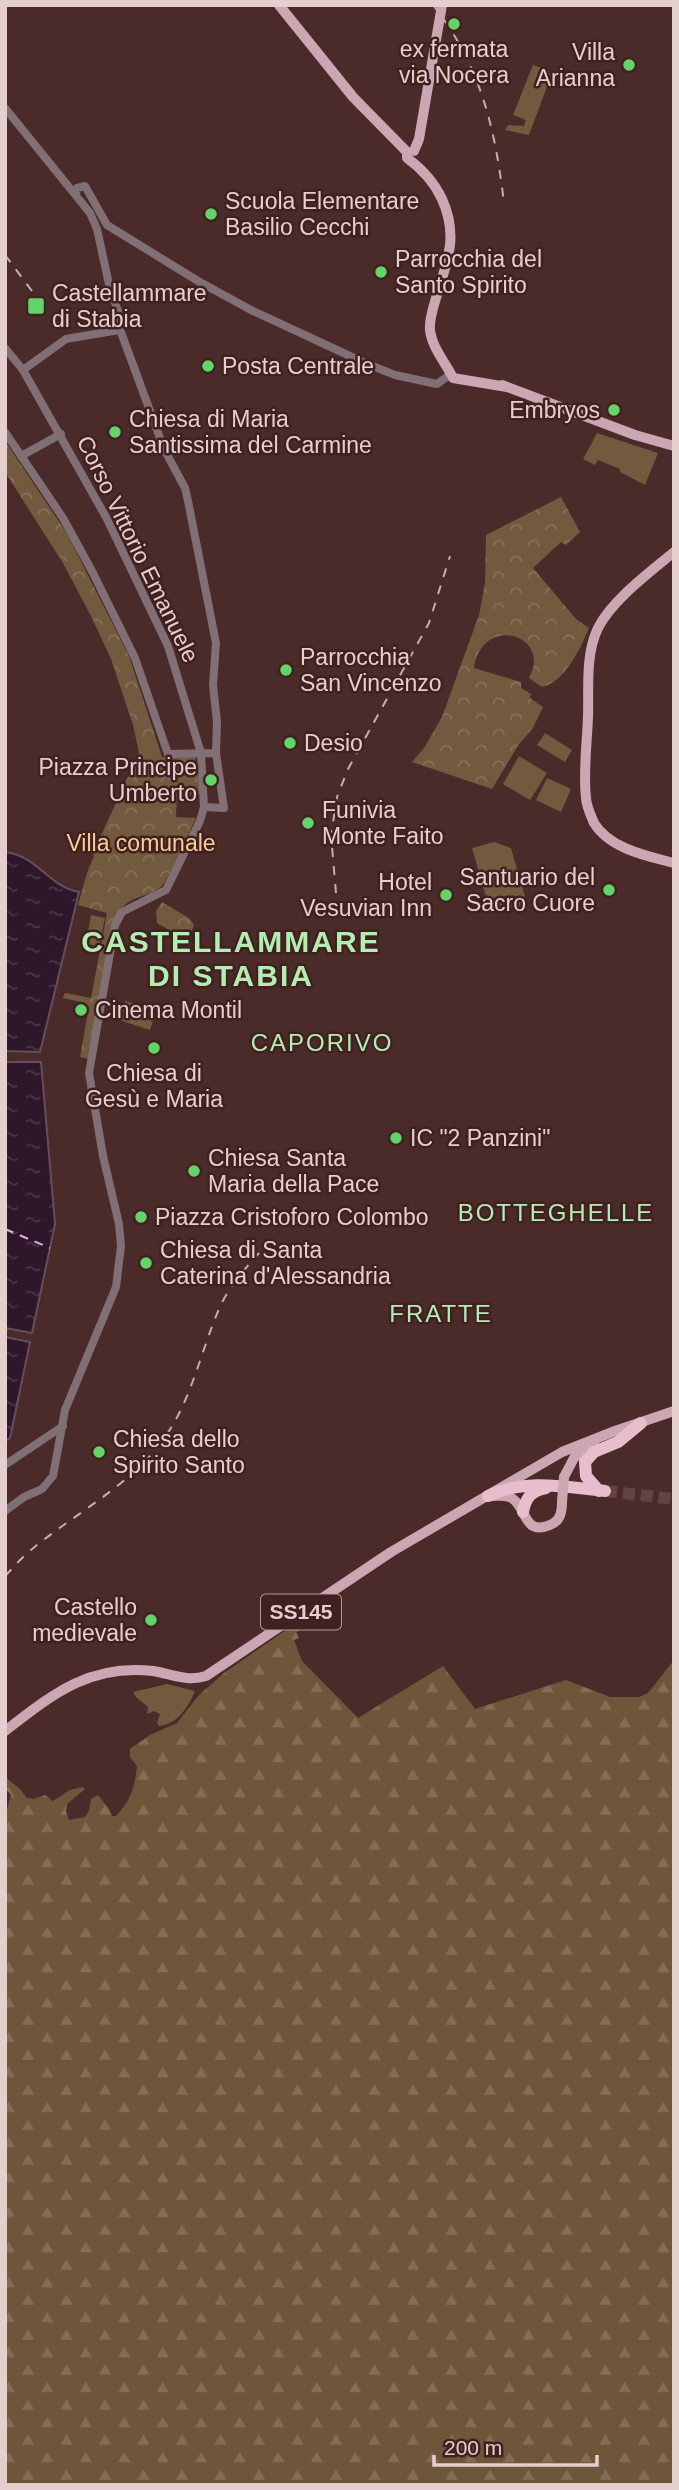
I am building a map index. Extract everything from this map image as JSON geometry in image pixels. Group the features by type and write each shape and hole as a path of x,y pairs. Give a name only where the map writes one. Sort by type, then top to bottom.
{"highway":[{"name":"SS145","path":"488,1496 517,1486 562,1481 602,1491 586,1476 585,1462 594,1452 618,1442 640,1423"},
{"path":"523,1512 525,1501 535,1490 562,1481"}],"main road":[{"path":"279,5 353,97 412,155 440,194 450,218 449,257 430,328 433,342 456,373 507,387 635,435 674,446"},
{"path":"412,155 419,139 442,5"},
{"path":"672,863 630,850 608,838 595,824 586,800 589,663 592,644 599,626 616,604 674,552"},
{"path":"488,1496 562,1452 615,1430 674,1411"},
{"path":"488,1496 513,1499 528,1522 533,1526 546,1527 558,1520 562,1502 562,1481 574,1458 586,1448 640,1423"},
{"name":"SS145","path":"5,1731 56,1693 77,1681 100,1673 154,1671 188,1679 206,1676 388,1554 488,1496"}],"street":[{"path":"5,108 90,213 97,229 110,289 118,310 119,327 164,449 184,488 216,643 213,685 217,722 216,753 225,808 204,807"},
{"path":"78,196 76,190 81,186 87,187 107,225 198,281 354,358 395,375 437,383 456,373"},
{"path":"90,213 97,212 99,208"},
{"path":"97,229 107,225"},
{"path":"23,370 66,339 119,327"},
{"name":"Corso Vittorio Emanuele","path":"5,348 23,370 97,498 169,646 201,753"},
{"path":"5,432 64,518 130,649 168,754 216,753"},
{"path":"21,456 61,434"},
{"path":"5,1511 51,1482 65,1410 116,1287 120,1257 119,1224 103,1156 89,1073 115,925 122,912 166,890 200,821 204,807 201,753"},
{"path":"5,1465 63,1426"}],"green space":[{"path":"533,65 548,70 551,76 529,135 505,130 508,125 524,126 526,120 513,115"},
{"path":"597,433 658,453 645,485 620,472 620,469 598,460 595,465 583,459"},
{"name":"Villa comunale","path":"5,441 66,532 129,656 162,757 195,756 201,795 177,794 176,817 196,818 177,860 159,889 125,905 114,922 89,1059 80,1057 88,1012 81,1002 63,998 65,993 91,998 107,913 78,905 93,853 139,753 133,725 111,659 91,616 63,563 5,472"},
{"path":"561,497 580,532 566,545 561,542 533,568 576,619 589,628 576,655 558,679 542,687 529,678 534,664 532,651 517,637 496,637 486,643 479,653 474,668 521,682 521,688 543,707 533,728 519,744 492,789 412,762 424,748 442,717 479,615 485,583 486,535"},
{"path":"545,733 572,750 565,762 537,745"},
{"path":"519,756 547,773 530,800 503,784"},
{"path":"547,778 571,789 561,812 536,800"},
{"path":"494,842 511,848 527,904 491,914 472,848"},
{"path":"162,902 189,918 194,925 190,935 183,938 157,923 156,911"},
{"path":"91,915 105,918 99,946 86,944"},
{"path":"125,1001 156,1010 150,1030 119,1020"},
{"path":"309,1614 316,1621 296,1632 299,1638 294,1640 302,1661 358,1718 443,1666 475,1709 566,1680 610,1697 639,1697 648,1693 674,1660 674,2485 5,2485 5,1816 11,1795 5,1788 5,1777 27,1798 34,1799 45,1795 53,1801 70,1790 82,1787 85,1789 67,1804 69,1820 85,1817 91,1799 98,1795 112,1816 116,1816 131,1794 135,1781 137,1766 130,1757 130,1749 150,1735 177,1723 199,1695 224,1673"},
{"path":"167,1684 195,1691 177,1718 159,1726 157,1723 160,1714 154,1711 147,1714 148,1707 133,1692"}],"water":[{"path":"5,852 26,859 59,884 79,892 40,1052 5,1051"},
{"path":"5,1062 41,1062 55,1224 32,1333 5,1328"},
{"path":"5,1337 30,1342 10,1438 5,1441"}],"ferry route":[{"path":"5,1229 50,1248"}],"tunnel":[{"path":"605,1491 674,1499"}],"railway":[{"path":"433,5 463,51 483,99 496,149 504,203"},
{"path":"5,255 38,299"},
{"path":"336,893 331,835 337,797 348,769 429,623 450,556"},
{"path":"5,1576 31,1550 117,1486 162,1441 188,1394 223,1301 259,1253"}],"place":[{"name":"ex fermata via Nocera","path":"454,24"},
{"name":"Villa Arianna","path":"629,65"},
{"name":"Scuola Elementare Basilio Cecchi","path":"211,214"},
{"name":"Parrocchia del Santo Spirito","path":"381,272"},
{"name":"Castellammare di Stabia","path":"36,306"},
{"name":"Posta Centrale","path":"208,366"},
{"name":"Embryos","path":"614,410"},
{"name":"Chiesa di Maria Santissima del Carmine","path":"115,432"},
{"name":"Parrocchia San Vincenzo","path":"286,670"},
{"name":"Desio","path":"290,743"},
{"name":"Piazza Principe Umberto","path":"211,780"},
{"name":"Funivia Monte Faito","path":"308,823"},
{"name":"Santuario del Sacro Cuore","path":"609,890"},
{"name":"Hotel Vesuvian Inn","path":"446,895"},
{"name":"Cinema Montil","path":"81,1010"},
{"name":"Chiesa di Gesù e Maria","path":"154,1048"},
{"name":"IC \"2 Panzini\"","path":"396,1138"},
{"name":"Chiesa Santa Maria della Pace","path":"194,1171"},
{"name":"Piazza Cristoforo Colombo","path":"141,1217"},
{"name":"Chiesa di Santa Caterina d'Alessandria","path":"146,1263"},
{"name":"Chiesa dello Spirito Santo","path":"99,1452"},
{"name":"Castello medievale","path":"151,1620"}],"district":[{"name":"CASTELLAMMARE DI STABIA","path":"231,960"},
{"name":"CAPORIVO","path":"322,1043"},
{"name":"BOTTEGHELLE","path":"556,1213"},
{"name":"FRATTE","path":"441,1314"}]}
